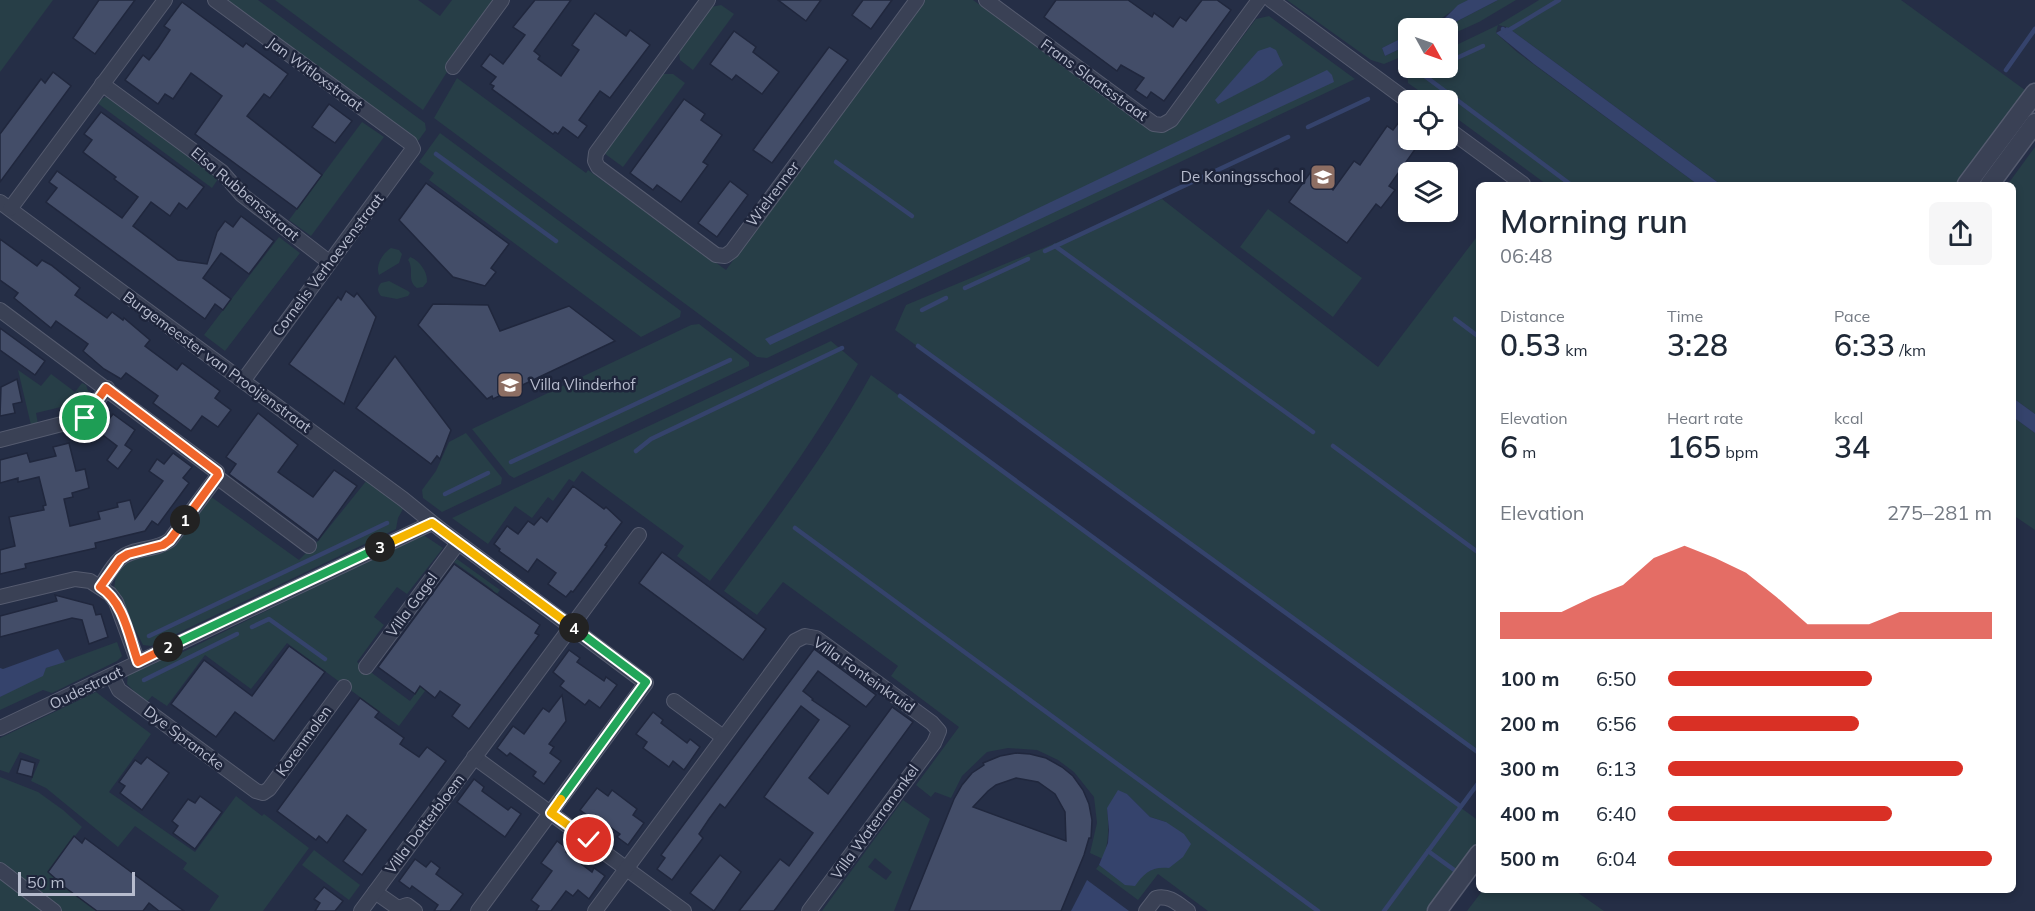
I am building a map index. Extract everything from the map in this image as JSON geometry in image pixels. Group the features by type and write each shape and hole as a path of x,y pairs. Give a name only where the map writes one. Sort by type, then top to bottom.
{"street":[{"path":"5,206 165,0"},
{"name":"Jan Witloxstraat","path":"215,0 410,143 412,149"},
{"path":"453,67 502,0"},
{"name":"Wielrenner","path":"708,0 596,153 595,161 598,168 716,255 725,256 732,251 917,0"},
{"name":"Frans Slaatsstraat","path":"986,0 1154,124 1162,125 1171,120 1259,0"},
{"path":"1270,0 1398,94"},
{"name":"Elsa Rubbensstraat","path":"102,84 222,172 242,195 329,262"},
{"path":"1968,182 2035,93"},
{"path":"1991,182 2035,123"},
{"path":"1458,136 1520,182"},
{"name":"Cornelis Verhoevenstraat","path":"243,381 412,149"},
{"name":"Burgemeester van Prooijenstraat","path":"5,206 413,506 432,523"},
{"path":"0,310 217,472 218,476 309,546"},
{"path":"0,440 85,418 106,388"},
{"path":"100,587 120,559 128,554 163,545 170,540 218,476"},
{"path":"432,523 646,682 478,911"},
{"name":"Oudestraat","path":"0,729 432,523"},
{"name":"Villa Dotterbloem","path":"361,911 639,535"},
{"name":"Villa Gagel","path":"366,667 458,543"},
{"path":"0,597 75,579 90,581 110,594 117,602 138,662"},
{"name":"Villa Fonteinkruid","path":"595,911 795,641 805,636 816,638 932,723 939,731"},
{"name":"Dye Sprancke","path":"112,676 119,690 256,791 263,793"},
{"name":"Korenmolen","path":"263,793 269,789 344,687"},
{"path":"674,702 723,737"},
{"name":"Villa Waterranonkel","path":"809,911 934,743 939,731"},
{"path":"474,757 684,911"},
{"path":"1437,911 1476,858"},
{"path":"0,870 54,911"},
{"path":"1451,911 1476,876"},
{"path":"375,892 398,910 407,905 415,911"},
{"path":"1146,911 1156,898 1162,896 1168,897 1188,911"}],"shaded area":[{"path":"0,0 53,0 0,72"},
{"path":"226,0 258,0 425,123 426,130 418,141"},
{"path":"275,0 418,0 440,16 452,0 493,0 445,67 447,72 423,110"},
{"path":"924,0 973,0 1152,131 1168,131 1176,125 1256,19 1269,16 1355,79 767,358 757,357 434,118 457,78 586,173 588,170 726,270"},
{"path":"1287,0 1468,0 1442,18 1398,18 1398,40 1382,48 1385,56 1398,50 1398,58 1384,64 1371,60"},
{"path":"1498,0 1516,0 1458,31 1458,21"},
{"path":"1539,0 1901,0 2029,93 1963,182 1717,182 1507,27 1498,25"},
{"path":"721,5 734,14 693,70 680,60 679,52 711,7"},
{"path":"1498,25 1496,33 1517,52 1694,182 1543,182 1458,119 1458,90 1418,90 1408,83 1408,78 1458,78 1458,44"},
{"path":"663,74 673,74 685,83 623,167 604,153"},
{"path":"110,97 220,176 212,188 96,102"},
{"path":"362,122 384,137 311,236 289,220"},
{"path":"440,133 681,311 680,317 641,337 429,180 434,173 419,162"},
{"path":"2035,147 2035,414 2016,400 2016,182 2009,182"},
{"path":"1162,199 1378,367 1476,238 1476,754 895,330 906,305"},
{"path":"1268,209 1362,278 1333,317 1240,247"},
{"path":"279,237 300,253 225,351 204,335"},
{"path":"391,248 399,250 402,254 399,263 379,275 380,260"},
{"path":"410,257 417,261 424,270 427,282 423,287 417,288 412,282 408,260"},
{"path":"389,281 408,291 410,293 408,296 397,299 381,296 378,291 379,286"},
{"path":"699,324 749,362 749,366 514,478 509,475 472,429 691,325"},
{"path":"831,341 858,364 806,448 710,581 677,556 684,546 582,471 574,482 569,479 553,501 548,497 532,518 515,506 488,544 452,518"},
{"path":"18,370 41,386 51,374 75,392 82,383 86,385 91,399 80,413 68,416 65,406 36,413 38,424 31,425"},
{"path":"871,375 1476,819 1476,848 1432,911 1208,911 1158,874 1138,900 1096,869 1099,865 1125,884 1161,867 1166,822 1150,817 1127,794 1107,808 1108,834 1103,859 1090,853 1097,823 1094,797 1074,772 1058,760 1037,750 1008,748 987,752 962,776 951,798 935,792 931,797 916,785 959,727 891,676 898,666 783,582 757,615 724,591 782,512"},
{"path":"2016,419 2035,433 2035,530 2016,517"},
{"path":"466,433 502,478 501,484 442,512 423,498 422,490 436,471 449,442"},
{"path":"367,480 403,509 396,529 151,646 143,645 114,588 116,575 129,561 170,549 210,496 299,560 318,541"},
{"path":"422,534 443,548 407,594 397,587 374,617 384,625 357,662 410,701 493,590 454,562 457,559 500,590 399,726 287,643 251,689 205,655 167,706 152,696 146,703 127,684 128,673 175,650 181,653"},
{"path":"117,642 122,656 117,661 52,693 43,690 0,710 0,697 43,673 46,668"},
{"path":"96,692 151,734 109,792 195,852 236,796 309,848 263,911 209,911 219,896 183,869 187,863 135,826 118,847 46,788 31,781 40,760 20,752 9,773 0,770 0,738"},
{"path":"0,777 38,792 82,827 63,851 82,868 117,911 62,911 0,864"},
{"path":"903,800 930,819 894,911 822,911","holes":["875,858 892,872 886,880 868,867"]},
{"path":"314,850 360,885 349,900 302,865"},
{"path":"0,874 49,911 0,911"},
{"path":"1481,893 1578,893 1604,911 1467,911"}],"water":[{"path":"1468,0 1498,0 1458,21 1458,18 1445,18 1458,5"},
{"path":"1507,27 1717,182 1694,182 1534,64 1496,33"},
{"path":"1398,40 1398,50 1385,56 1382,48"},
{"path":"1270,47 1276,50 1283,65 1264,80 1218,104 1215,100 1258,51"},
{"path":"1327,70 1334,82 770,345 765,339"},
{"path":"2016,400 2035,414 2035,433 2016,419"},
{"path":"58,649 65,662 46,668 43,676 0,697 0,668 3,669"},
{"path":"1118,790 1127,794 1150,817 1166,822 1184,834 1191,844 1183,857 1169,868 1149,871 1135,886 1125,885 1099,865 1108,843 1107,808"},
{"path":"1087,880 1129,911 1071,911"}],"building":[{"path":"99,0 135,0 95,54 73,38"},
{"path":"535,0 571,0 534,51 540,56 538,59 561,76 579,50 572,45 595,13 626,36 630,30 650,45 610,98 600,91 579,120 587,126 578,138 563,127 558,134 555,132 553,134 492,89 494,86 490,84 496,77 481,66 490,54 503,64 525,35 513,27"},
{"path":"778,0 821,0 806,21"},
{"path":"863,0 892,0 871,29 852,15"},
{"path":"1056,0 1128,0 1152,17 1154,13 1173,27 1180,17 1186,21 1202,0 1217,0 1231,10 1164,101 1151,92 1147,98 1135,90 1144,78 1121,65 1117,71 1044,17"},
{"path":"182,2 243,47 246,43 288,74 270,98 264,94 247,116 322,175 297,209 195,134 222,96 191,73 173,99 165,94 158,104 125,80 143,55 149,60 158,48 170,30 164,26"},
{"path":"734,31 756,47 753,52 779,72 762,94 736,75 732,80 710,64"},
{"path":"829,47 848,60 772,163 753,150"},
{"path":"53,72 71,86 0,182 0,134 41,79 45,83"},
{"path":"684,99 705,114 701,120 722,135 703,162 708,165 681,202 657,185 653,190 630,173"},
{"path":"329,104 352,121 335,143 312,127"},
{"path":"101,112 204,187 187,209 179,203 170,216 151,202 133,226 178,260 207,264 217,232 225,221 233,227 241,216 274,241 249,274 221,253 203,278 231,299 223,310 215,304 205,319 46,202 57,188 49,182 57,171 122,218 138,197 83,152 92,140 84,134"},
{"name":"De Koningsschool","path":"1398,123 1398,150 1415,150 1406,162 1398,162 1398,173 1389,186 1395,190 1381,208 1376,204 1347,243 1289,202 1310,173 1333,190 1354,161 1360,165 1387,126 1393,130"},
{"path":"730,181 748,195 717,237 698,223"},
{"path":"426,183 509,244 491,268 496,272 485,286 453,277 399,220"},
{"path":"0,239 37,266 42,260 51,265 80,288 75,295 107,318 112,312 123,320 124,318 150,340 145,346 177,370 182,363 220,391 215,398 231,410 218,427 202,416 191,431 153,403 158,396 126,373 121,379 104,369 83,351 88,344 56,321 51,328 14,298 18,293 0,280"},
{"path":"346,291 354,297 357,293 376,317 344,404 289,364 338,297 341,300"},
{"path":"433,304 488,305 500,331 569,306 615,341 493,399 492,396 487,399 418,325"},
{"path":"0,328 45,361 35,375 0,350"},
{"path":"395,356 451,430 440,459 437,456 431,464 356,408"},
{"path":"17,379 22,402 13,404 15,413 0,416 1,387"},
{"path":"258,413 298,445 278,472 313,497 334,470 357,486 318,540 229,474 236,464 226,457"},
{"path":"113,414 135,430 125,445 132,450 118,469 107,460 117,446 99,432"},
{"path":"69,443 76,471 85,469 89,488 72,493 73,497 64,499 70,526 100,519 98,512 118,507 117,503 130,500 135,519 163,481 149,471 157,459 164,464 173,453 192,467 183,478 189,483 158,525 152,521 145,531 95,543 96,548 25,564 26,568 0,574 0,550 15,546 9,517 44,510 43,506 46,505 39,477 18,482 18,478 0,483 0,460 27,453 30,462 56,456 53,447"},
{"path":"573,486 604,509 606,507 622,522 594,564 573,592 571,591 566,597 548,584 556,573 537,559 528,572 499,551 500,549 494,544 507,526 518,534 528,521 534,525 541,517 547,522"},
{"path":"662,552 766,629 743,660 639,583"},
{"path":"454,564 540,625 535,633 539,635 469,729 452,716 460,705 440,691 435,698 420,686 415,694 378,667"},
{"path":"55,595 93,605 96,615 101,614 108,637 89,644 82,620 72,618 0,637 0,616 57,601"},
{"path":"289,646 325,672 274,741 235,712 216,737 171,704 204,660 252,696"},
{"path":"814,649 876,695 866,707 818,671 803,691 812,700 850,726 809,778 828,794 892,707 913,722 774,911 739,911 780,859 789,866 813,833 764,797 819,720 801,706 725,808 720,804 699,834 703,838 672,880 657,869 665,858 661,855"},
{"path":"569,650 580,658 577,662 604,681 606,677 617,685 600,708 589,700 585,705 560,686 564,681 553,672"},
{"path":"562,695 566,721 549,744 554,747 550,753 561,761 544,784 533,776 536,772 510,753 507,756 497,748 513,726 524,734 543,708 549,712"},
{"path":"360,698 379,712 375,717 404,738 400,744 419,757 427,747 446,761 362,875 343,861 366,830 347,815 327,843 319,836 316,840 277,811"},
{"path":"653,712 663,720 661,723 687,743 690,739 700,747 684,770 673,761 669,767 643,748 647,742 636,734"},
{"path":"1016,753 1046,758 1073,776 1089,804 1092,820 1091,838 1089,838 1061,911 909,911 954,799 962,785 972,773 984,765 983,763","holes":["1016,778 1038,782 1055,794 1065,812 1066,841 973,807 996,785"]},
{"path":"147,757 169,773 142,810 120,793 125,786 119,782 135,760 141,764"},
{"path":"21,759 35,763 32,777 17,773"},
{"path":"474,779 484,787 482,791 508,810 511,807 521,814 505,837 457,802"},
{"path":"597,788 608,796 612,790 637,809 633,815 644,823 628,845 617,837 620,834 593,815 591,818 580,810"},
{"path":"200,796 222,812 195,849 173,833 178,826 172,821 188,799 195,803"},
{"path":"74,836 82,843 85,838 184,911 159,911 149,903 143,911 97,911 55,880 48,872"},
{"path":"557,841 568,849 566,852 592,872 594,868 605,876 589,899 578,890 573,896 566,891 551,911 536,911 539,906 531,900 552,871 541,863"},
{"path":"720,855 741,872 714,911 690,893"},
{"path":"415,859 426,867 431,861 440,868 436,874 463,894 450,911 434,911 438,905 412,886 410,889 399,881"},
{"path":"324,887 343,901 335,911 315,911 320,903 314,899"}],"waterway":[{"path":"1503,29 1504,33 1559,0"},
{"path":"2006,70 2035,29"},
{"path":"1458,57 1483,46"},
{"path":"1427,78 1567,182"},
{"path":"1308,127 1368,99"},
{"path":"1045,251 1288,137"},
{"path":"436,154 556,241"},
{"path":"836,162 912,216"},
{"path":"1055,246 1313,432"},
{"path":"965,288 1028,259"},
{"path":"922,310 946,298"},
{"path":"1455,319 1476,335"},
{"path":"918,346 1476,751"},
{"path":"636,451 651,439 842,348"},
{"path":"511,462 730,360"},
{"path":"900,396 1460,806"},
{"path":"1333,446 1476,551"},
{"path":"445,494 488,473"},
{"path":"149,636 387,523"},
{"path":"795,528 1318,911"},
{"path":"252,627 269,619 325,659"},
{"path":"144,680 237,634"},
{"path":"1384,911 1476,786"},
{"path":"1428,851 1457,872"}],"place":[{"name":"De Koningsschool","path":"1323,177"},
{"name":"Villa Vlinderhof","path":"510,385"}],"route":[{"path":"85,418 106,388 218,475 170,540 163,545 128,554 120,559 100,587 117,602 138,662 432,523 646,682 551,813 589,840"}]}
